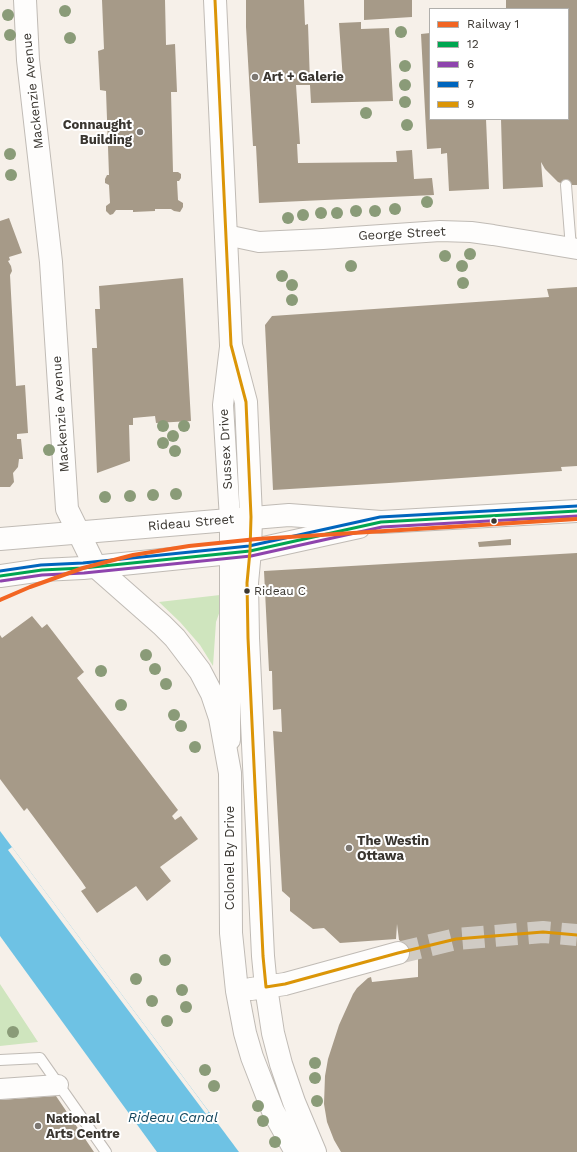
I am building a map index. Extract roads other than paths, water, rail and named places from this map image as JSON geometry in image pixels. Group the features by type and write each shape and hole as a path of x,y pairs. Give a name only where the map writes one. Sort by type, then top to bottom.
{"main road":[{"name":"Mackenzie Avenue","path":"25,0 28,60 51,262 67,509 95,566 175,638 200,672 212,694 220,718 230,773"},
{"name":"Sussex Drive","path":"215,0 231,345 246,402 251,517 240,552"},
{"name":"Rideau Street","path":"0,539 289,515 381,522 577,511"},
{"name":"Rideau Street","path":"0,576 42,570 240,552 381,522"},
{"name":"Colonel By Drive","path":"240,552 247,583 248,638 263,956 266,987 273,1034 281,1064 294,1102 315,1152"},
{"name":"Colonel By Drive","path":"230,773 231,933 237,991 245,1033 252,1057 273,1111 296,1152"},
{"path":"237,991 285,984 398,953"}],"street":[{"name":"George Street","path":"226,235 259,242 440,230 493,235 574,249"},
{"name":"Sussex Drive","path":"231,345 223,405 230,519 240,552"},
{"name":"Colonel By Drive","path":"230,773 240,552"},
{"path":"0,1089 58,1085"}],"lane":[{"path":"566,185 574,249"},
{"path":"0,1060 40,1058 106,1152"}],"water":[{"name":"Rideau Canal","path":"0,831 239,1152 157,1152 0,936"}],"tunnel":[{"path":"398,953 456,939 543,932 577,935"}],"rail line":[{"name":"1","path":"0,600 30,587 83,568 133,555 189,546 257,539 577,519"}],"place":[{"name":"Art + Galerie","path":"255,77"},
{"name":"Connaught Building","path":"140,132"},
{"name":"Rideau C","path":"247,591"},
{"name":"The Westin Ottawa","path":"349,848"},
{"name":"National Arts Centre","path":"38,1126"}]}
